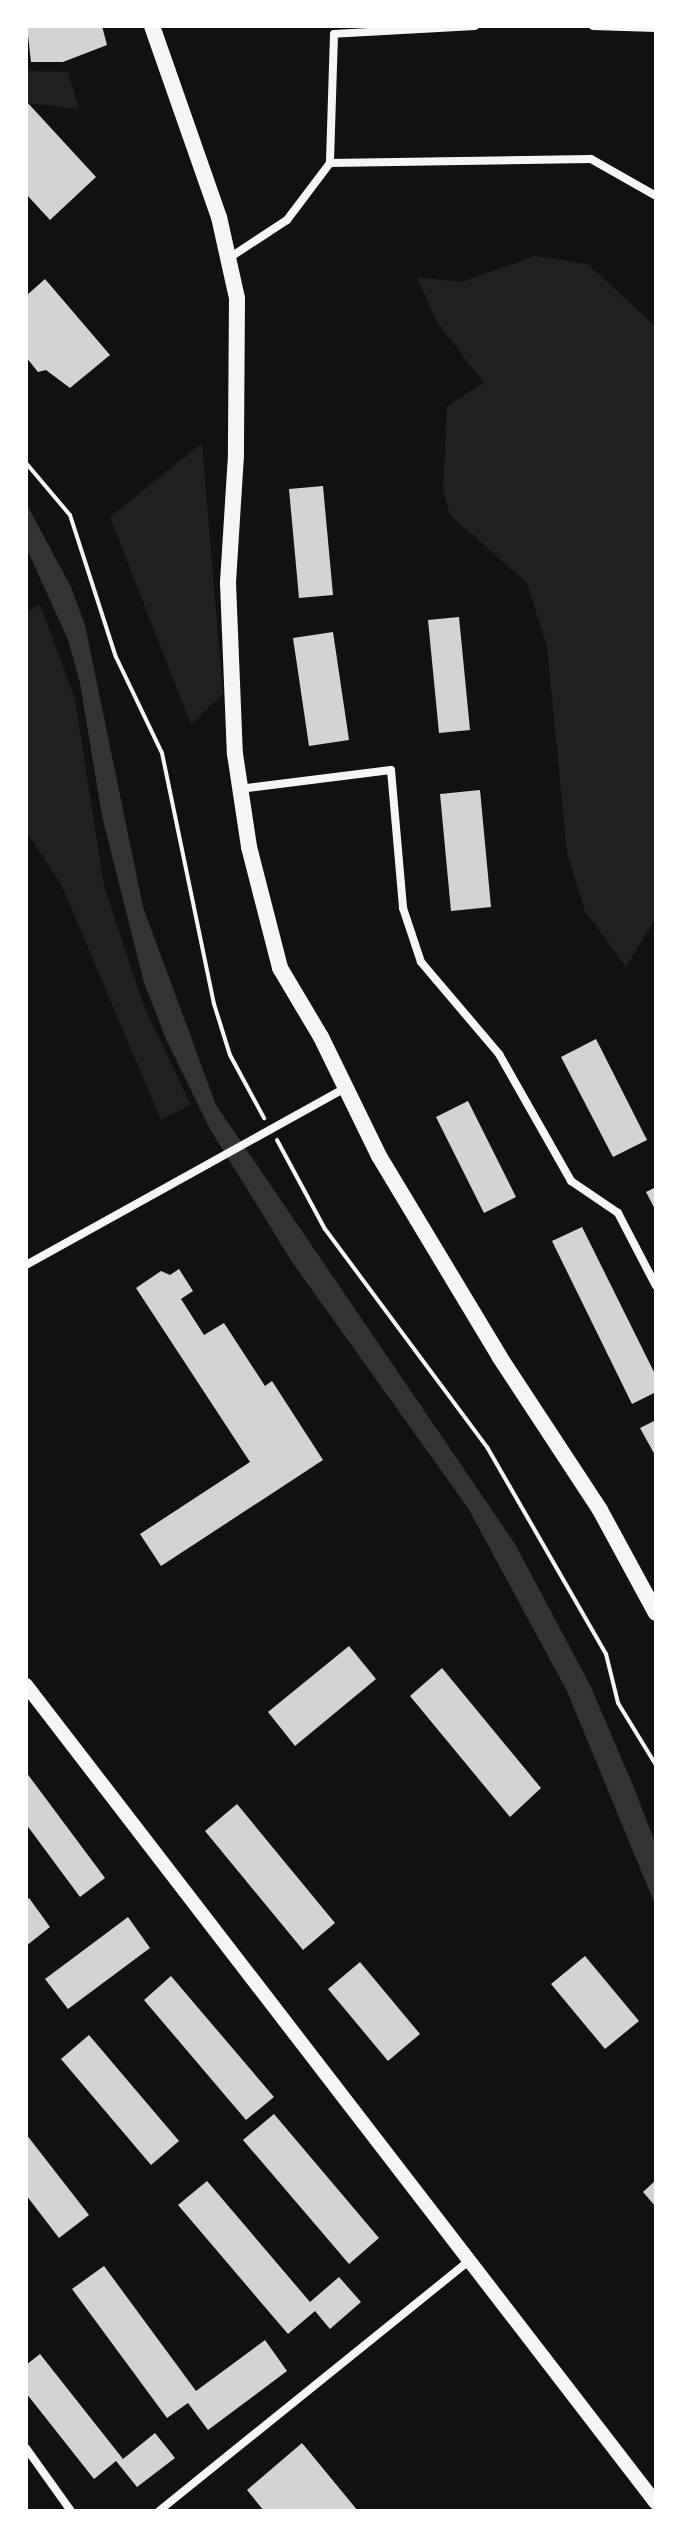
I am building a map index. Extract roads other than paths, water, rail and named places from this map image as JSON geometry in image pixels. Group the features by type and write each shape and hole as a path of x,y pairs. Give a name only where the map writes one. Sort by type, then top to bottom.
{"main road":[{"path":"152,26 229,258 239,348 228,583 239,789 280,968 346,1087 379,1156 499,1356 600,1510 656,1613"}],"street":[{"path":"229,258 287,220 330,163 334,34 475,26"},
{"path":"593,26 656,28"},
{"path":"330,163 591,159 656,196"},
{"path":"239,789 391,770 403,908 421,962 499,1054 571,1181 618,1213 656,1286"},
{"path":"26,1265 208,1168 346,1087"},
{"path":"26,1685 466,2263 656,2503"},
{"path":"159,2511 466,2263"},
{"path":"26,2448 71,2511"}]}
